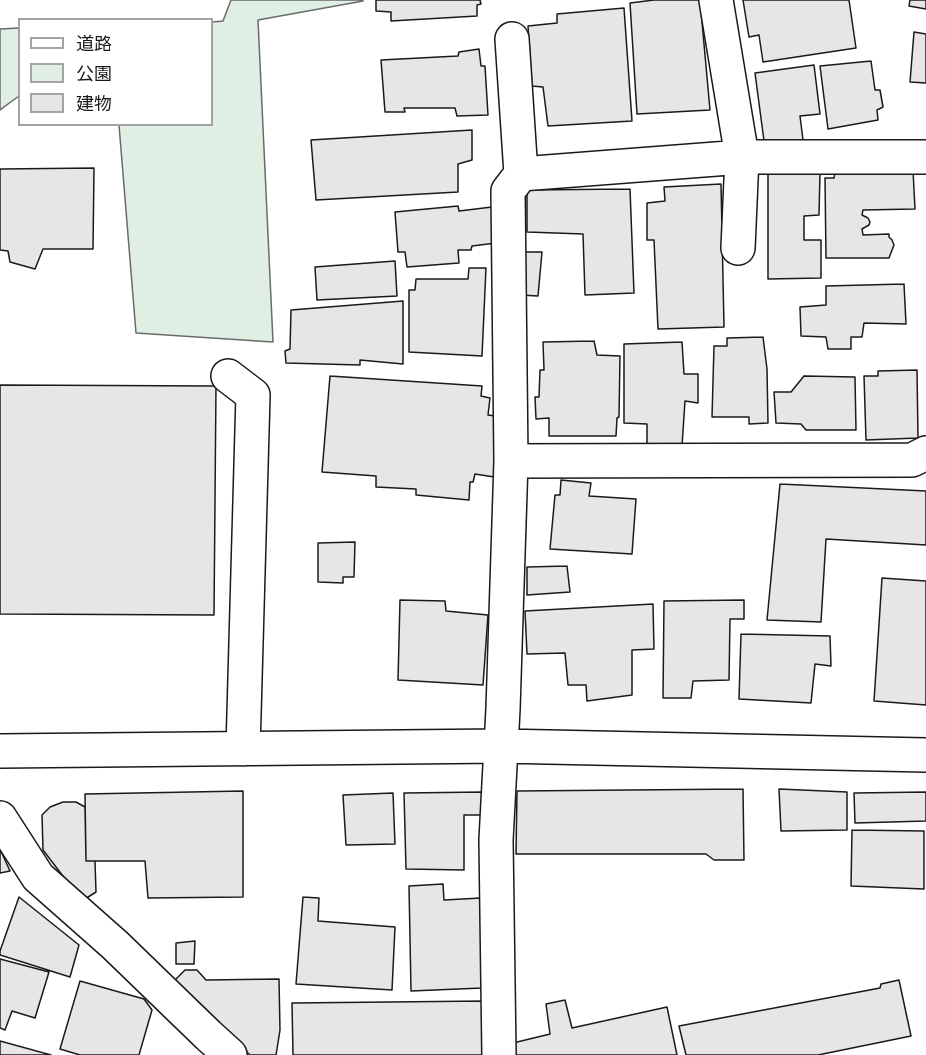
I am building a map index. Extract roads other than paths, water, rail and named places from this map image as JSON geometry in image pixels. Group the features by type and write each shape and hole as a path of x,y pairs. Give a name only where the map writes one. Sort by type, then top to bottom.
{"street":[{"path":"717,0 742,157 738,248"},
{"path":"499,1055 496,840 511,461 508,191 521,174 512,39"},
{"path":"521,174 742,157 926,157"},
{"path":"228,376 253,395 243,749"},
{"path":"511,461 912,460 926,453"},
{"path":"0,751 501,746 926,755"},
{"path":"0,818 38,877 115,945 230,1055"}]}
